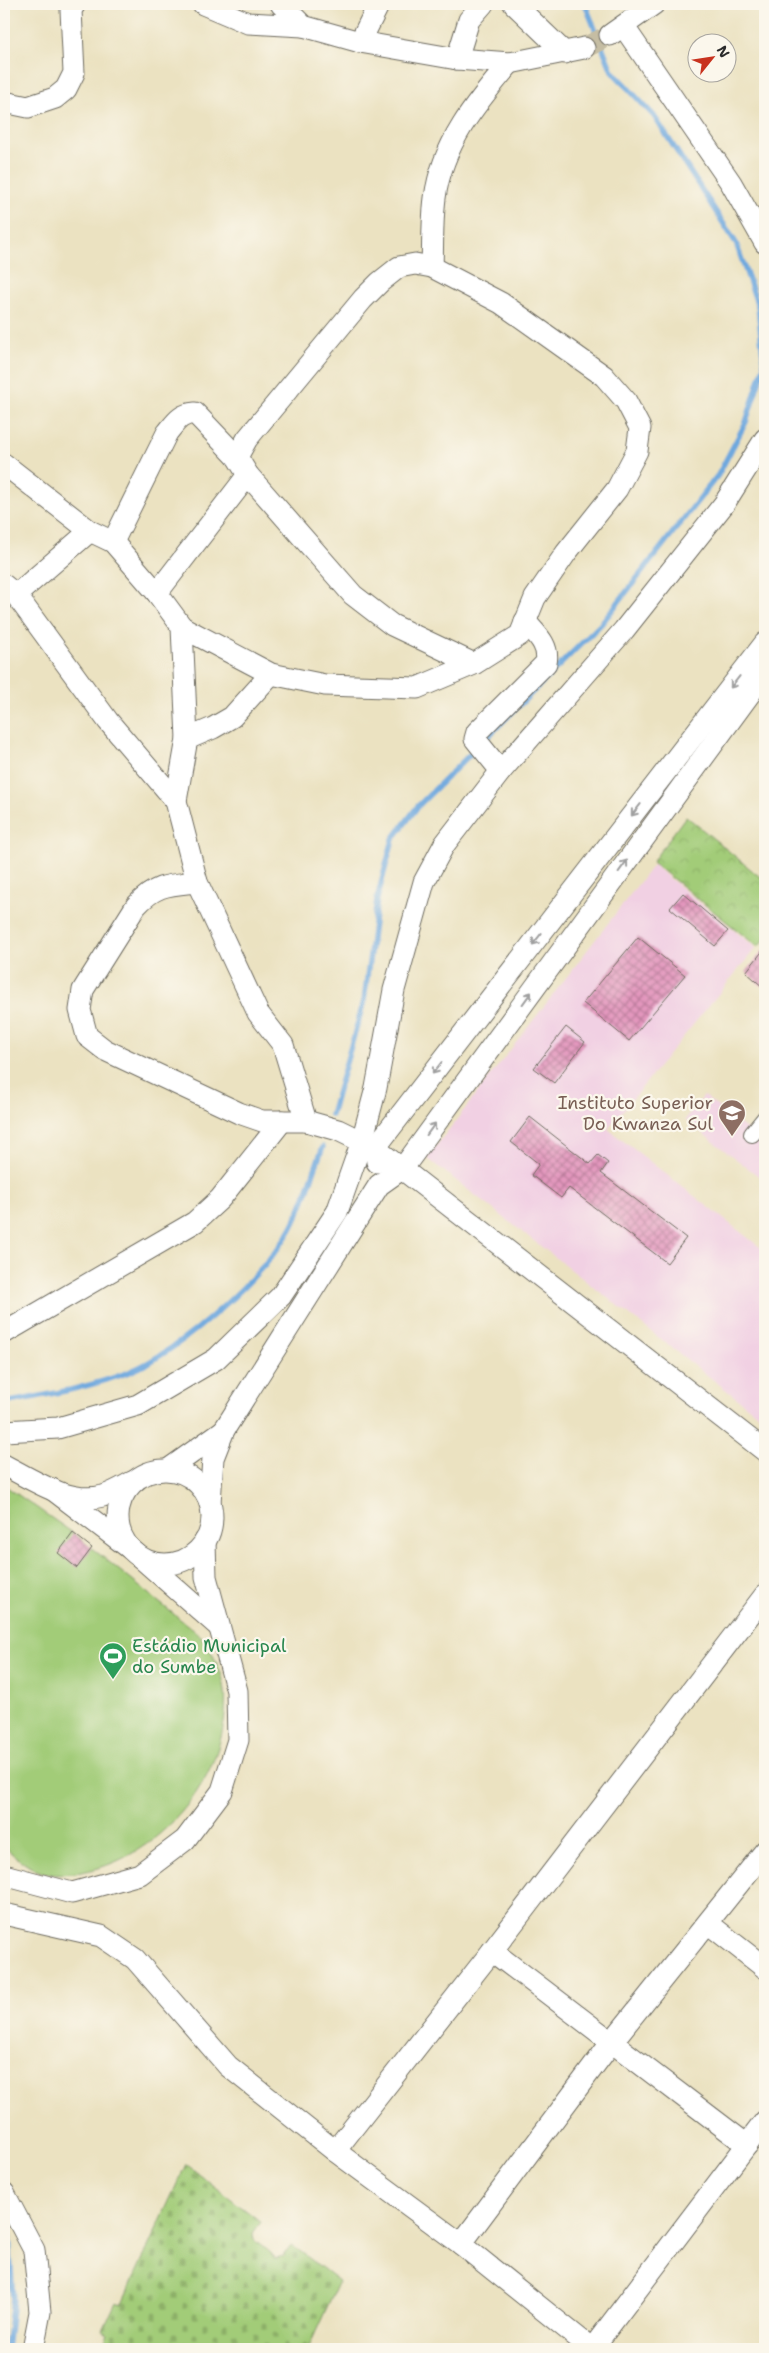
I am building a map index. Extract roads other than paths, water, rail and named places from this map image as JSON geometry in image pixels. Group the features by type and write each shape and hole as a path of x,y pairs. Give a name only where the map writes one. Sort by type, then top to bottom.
{"street":[{"path":"4,102 28,107 55,98 66,88 74,73 71,10 74,4"},
{"path":"203,4 248,23 303,26 360,42 457,59 510,63 575,51 514,4"},
{"path":"281,4 303,26"},
{"path":"360,42 379,4"},
{"path":"457,59 469,20 483,4"},
{"path":"654,4 617,31 731,183 765,243"},
{"path":"432,267 435,198 448,152 470,111 510,63"},
{"path":"4,464 90,531 113,542 157,593 182,628 271,674 325,685 417,688 474,664 520,635 535,598 566,553 617,489 637,450 640,428 626,400 604,376 501,304 432,267 414,264 399,267 380,282 261,421 247,439 237,457"},
{"path":"113,542 167,433 179,418 186,414 195,413 237,457 248,475 353,595 392,625 474,664"},
{"path":"379,1185 368,1144 376,1088 394,990 424,882 444,845 498,768 636,615 724,504 765,439"},
{"path":"157,593 248,475"},
{"path":"90,531 10,590 108,721 176,801"},
{"path":"498,768 478,745 475,739 477,732 546,663 548,656 546,646 525,621"},
{"path":"182,628 187,739 176,801 196,882 258,1013 283,1045 306,1122"},
{"path":"4,1431 58,1428 138,1405 216,1359 281,1296 338,1212 368,1144 765,643"},
{"path":"4,1875 72,1893 140,1874 185,1840 222,1791 238,1740 237,1691 206,1577 206,1541 212,1521 210,1503 213,1458 224,1430 379,1185 403,1168 765,673"},
{"path":"187,739 213,728 232,717 271,674"},
{"path":"196,882 160,886 146,894 136,906 84,990 80,1010 87,1036 105,1050 239,1113 262,1121 306,1122 338,1130 368,1144 403,1168 765,1452"},
{"path":"752,1134 765,1118"},
{"path":"4,1333 195,1222 220,1199 282,1121"},
{"path":"169,1469 224,1430"},
{"path":"4,1465 52,1489 74,1497 103,1496 144,1474 161,1469 169,1469 186,1474 196,1481 207,1494 210,1503"},
{"path":"132,1482 122,1496 119,1513 119,1528 126,1543 218,1626"},
{"path":"52,1489 144,1559 169,1564 183,1560 197,1552 206,1541"},
{"path":"335,2151 492,1951 765,1594"},
{"path":"462,2244 611,2043 709,1924 765,1851"},
{"path":"4,1914 101,1936 135,1959 228,2066 335,2151 462,2244 592,2349 765,2121"},
{"path":"709,1924 765,1968"},
{"path":"492,1951 747,2145"},
{"path":"4,2193 34,2250 40,2312 33,2349"}],"waterway":[{"path":"331,1115 364,1001 377,899 393,839 418,806 602,623 718,475 746,422 764,366 758,306 736,243 654,116 612,71 585,4"},
{"path":"4,1403 83,1387 114,1378 149,1362 196,1330 243,1287 281,1244 298,1215 323,1147"},
{"path":"4,2230 9,2237 13,2300 7,2349"}],"tunnel":[{"path":"584,48 610,35"}],"place":[{"name":"Instituto Superior Do Kwanza Sul","path":"732,1137"},
{"name":"Estádio Municipal do Sumbe","path":"113,1680"}]}
